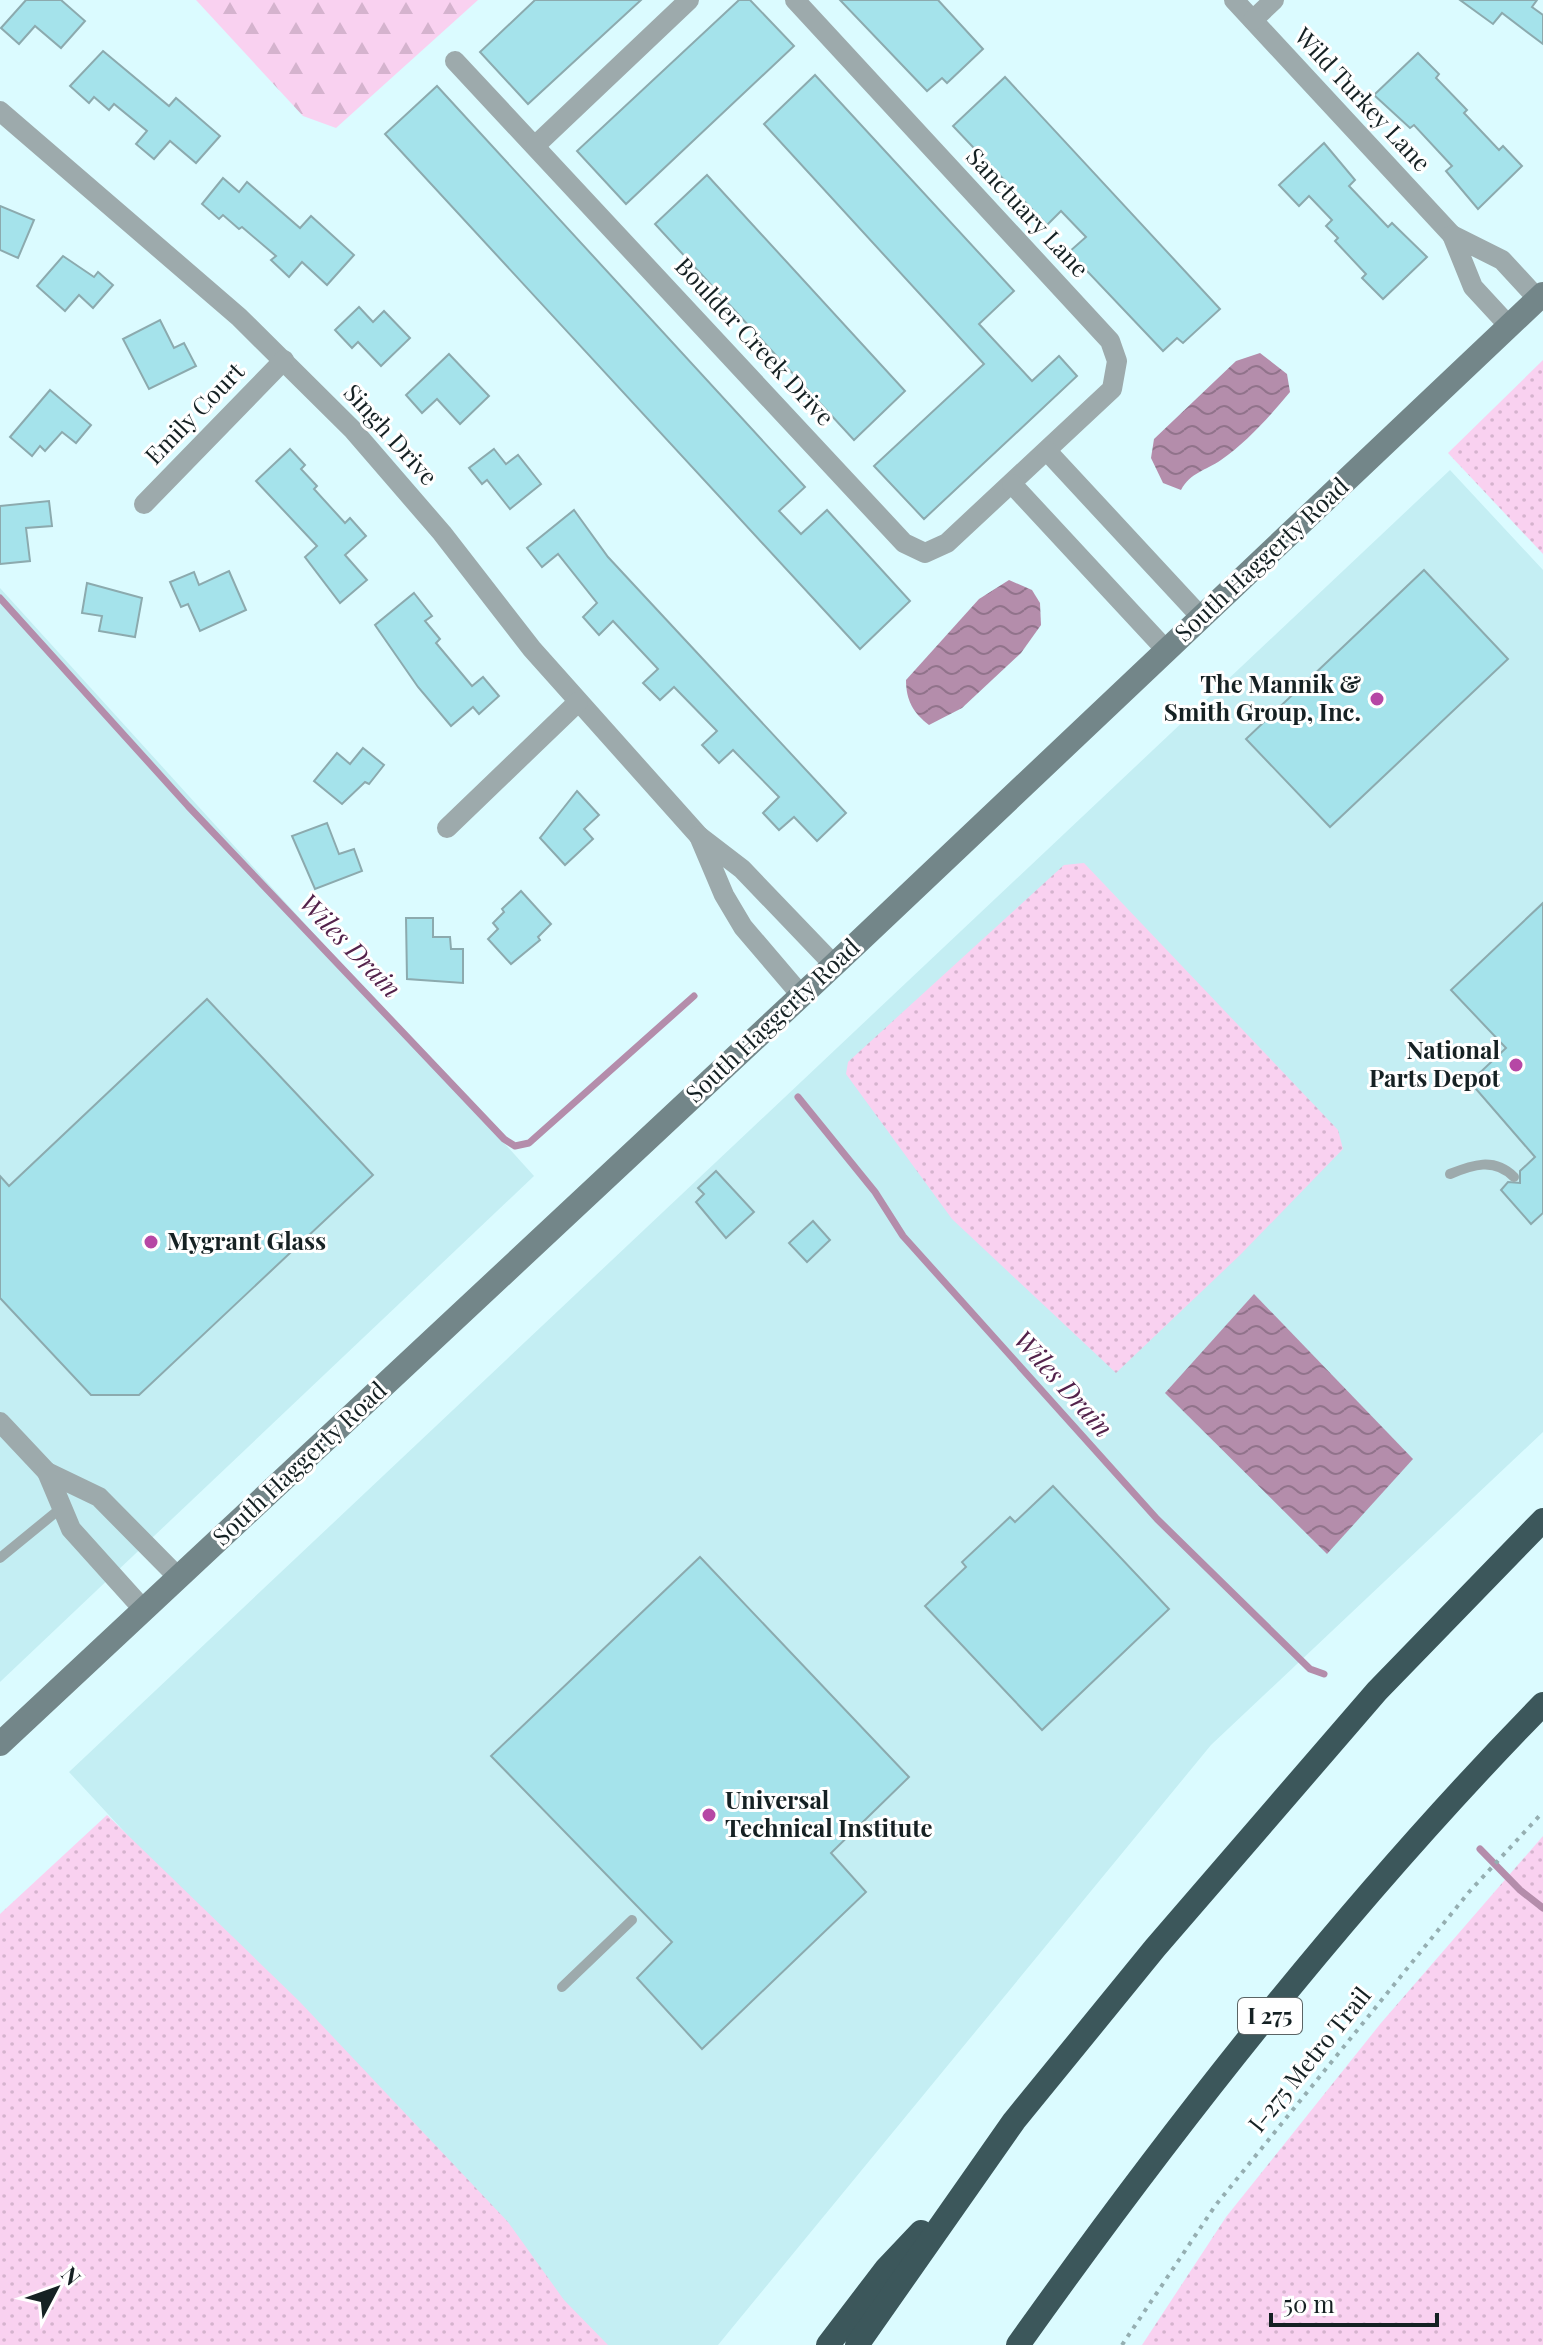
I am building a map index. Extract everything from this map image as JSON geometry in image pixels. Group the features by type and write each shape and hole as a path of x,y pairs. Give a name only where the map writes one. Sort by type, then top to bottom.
{"highway":[{"path":"857,2345 977,2172 1155,1948 1367,1702 1543,1520"},
{"name":"I 275","path":"1018,2345 1127,2195 1354,1913 1543,1704"},
{"path":"828,2345 886,2269 977,2172"}],"main road":[{"name":"South Haggerty Road","path":"0,1744 834,965 1540,297"}],"street":[{"path":"536,145 689,0"},
{"name":"Sanctuary Lane","path":"795,0 1110,341 1117,361 1112,389 1030,467"},
{"name":"Wild Turkey Lane","path":"1234,0 1452,235 1502,260 1540,297"},
{"path":"1253,20 1274,0"},
{"name":"Boulder Creek Drive","path":"455,61 904,543 925,553 947,543 1030,467"},
{"name":"Singh Drive","path":"0,111 171,256 284,360 401,484 578,702 699,836 742,869 834,965"},
{"name":"Wild Turkey Lane","path":"1452,235 1465,273 1509,326"},
{"name":"Emily Court","path":"144,504 284,360"},
{"path":"1047,451 1201,617"},
{"path":"1012,484 1166,650"},
{"path":"447,828 578,702"},
{"name":"Singh Drive","path":"699,836 724,895 743,927 801,995"},
{"path":"0,1422 47,1472 99,1497 178,1577"},
{"path":"47,1472 71,1529 143,1609"}],"lane":[{"path":"1450,1174 1477,1163 1505,1168 1514,1177"},
{"path":"0,1558 61,1508"},
{"path":"562,1987 632,1920"}],"path":[{"name":"I-275 Metro Trail","path":"1122,2345 1215,2206 1469,1892 1543,1812"}],"shaded area":[{"path":"1450,470 1543,570 1543,1432 1211,1745 718,2345 600,2345 69,1772"},
{"path":"0,588 534,1176 0,1682"}],"green space":[{"path":"196,0 478,0 336,128 303,116"},
{"path":"1543,360 1543,554 1448,453"},
{"path":"1084,863 1338,1130 1343,1149 1240,1255 1116,1373 952,1219 846,1074 848,1062 1064,865"},
{"path":"107,1815 299,2001 508,2222 564,2300 608,2345 0,2345 0,1914"},
{"path":"1543,1836 1543,2345 1142,2345 1226,2217 1381,2023"}],"water":[{"path":"1260,353 1287,374 1290,392 1240,445 1194,475 1181,490 1163,483 1151,458 1154,439 1236,361"},
{"path":"1009,580 1032,590 1040,603 1041,625 1021,653 962,708 929,725 912,706 906,680 979,599"},
{"path":"1254,1294 1413,1459 1327,1554 1165,1393"}],"building":[{"path":"26,0 61,0 85,21 61,48 35,26 19,44 1,28"},
{"path":"535,0 641,0 528,104 480,52"},
{"path":"739,0 750,0 794,46 626,204 577,151"},
{"path":"840,0 938,0 983,49 947,83 942,78 927,91"},
{"path":"1460,0 1537,0 1532,7 1543,15 1543,44 1502,13 1493,24"},
{"path":"103,51 169,106 176,98 220,136 196,163 170,141 154,159 136,144 147,131 114,104 109,110 94,97 89,103 70,86"},
{"path":"1418,53 1439,74 1436,78 1467,110 1464,113 1499,150 1503,146 1522,166 1478,209 1446,171 1452,166 1414,125 1410,128 1374,95"},
{"path":"815,75 1014,291 979,324 1032,381 1059,356 1077,376 924,519 874,466 984,364 764,124"},
{"path":"1005,77 1220,309 1183,343 1177,338 1163,351 1069,252 1086,237 1061,211 1047,225 953,126"},
{"path":"437,86 805,487 779,511 801,534 827,510 910,601 860,649 385,134"},
{"path":"1324,143 1355,180 1349,186 1388,227 1392,223 1427,257 1383,299 1362,278 1366,274 1335,241 1338,238 1326,226 1332,220 1309,196 1299,206 1279,185"},
{"path":"707,175 905,391 854,440 655,224"},
{"path":"223,178 239,192 247,182 300,228 311,216 354,255 327,285 302,262 289,277 271,260 276,256 242,227 239,229 223,215 219,219 202,204"},
{"path":"0,206 34,220 18,258 0,250"},
{"path":"63,256 94,277 98,272 113,285 93,308 79,295 65,311 37,286"},
{"path":"359,307 373,322 384,311 410,338 381,366 358,342 352,348 335,330"},
{"path":"160,320 174,348 184,343 196,366 149,389 123,339"},
{"path":"449,354 489,396 460,424 437,399 422,413 406,395"},
{"path":"50,390 91,425 76,443 62,432 45,451 40,446 32,456 10,437"},
{"path":"290,449 305,465 301,469 317,486 314,489 345,523 350,518 366,536 345,555 367,580 340,603 305,557 317,546 256,481"},
{"path":"494,449 506,464 518,455 541,484 510,509 487,480 482,484 469,468"},
{"path":"49,501 52,526 26,528 30,561 0,564 0,506"},
{"path":"574,510 608,557 846,813 817,841 794,817 779,830 763,813 779,797 733,750 719,763 702,745 717,731 674,687 660,700 643,683 658,669 613,621 599,635 583,617 597,603 558,554 542,567 527,548"},
{"name":"The Mannik & Smith Group, Inc.","path":"1424,570 1508,659 1330,827 1246,739"},
{"path":"229,571 246,610 200,631 188,604 181,607 170,582 194,572 199,585"},
{"path":"87,583 142,598 135,637 99,631 102,616 82,613"},
{"path":"414,593 432,616 425,621 440,639 436,643 472,686 483,677 499,696 479,714 473,707 451,726 418,687 375,625"},
{"path":"363,748 384,765 369,784 365,782 342,804 314,781 337,753 350,764"},
{"path":"577,791 599,815 584,829 593,839 565,865 540,838"},
{"path":"327,823 339,854 354,849 362,871 315,889 292,836"},
{"path":"521,891 551,924 538,937 540,940 511,964 488,939 498,929 493,923 504,912 502,909"},
{"name":"National Parts Depot","path":"1543,903 1543,1213 1531,1224 1501,1190 1508,1182 1520,1183 1520,1171 1535,1157 1470,1082 1506,1048 1451,990"},
{"path":"406,918 433,918 433,937 450,937 451,949 463,949 463,983 407,979"},
{"name":"Mygrant Glass","path":"207,999 373,1175 139,1395 91,1395 0,1298 0,1176 9,1186"},
{"path":"716,1171 754,1212 726,1238 696,1202 704,1194 698,1188"},
{"path":"813,1221 830,1240 807,1262 789,1243"},
{"path":"1053,1486 1169,1609 1042,1730 925,1606 966,1567 962,1562 1010,1517 1015,1522"},
{"name":"Universal Technical Institute","path":"700,1557 909,1777 831,1853 866,1892 702,2049 637,1978 672,1942 491,1756"}],"waterway":[{"name":"Wiles Drain","path":"0,598 188,806 504,1139 515,1146 529,1143 694,996"},
{"name":"Wiles Drain","path":"798,1097 875,1192 903,1236 1157,1519 1310,1669 1324,1674"},
{"name":"Wiles Drain","path":"1480,1849 1520,1890 1543,1908"}],"place":[{"name":"The Mannik & Smith Group, Inc.","path":"1377,699"},
{"name":"National Parts Depot","path":"1516,1065"},
{"name":"Mygrant Glass","path":"151,1242"},
{"name":"Universal Technical Institute","path":"709,1815"}]}
